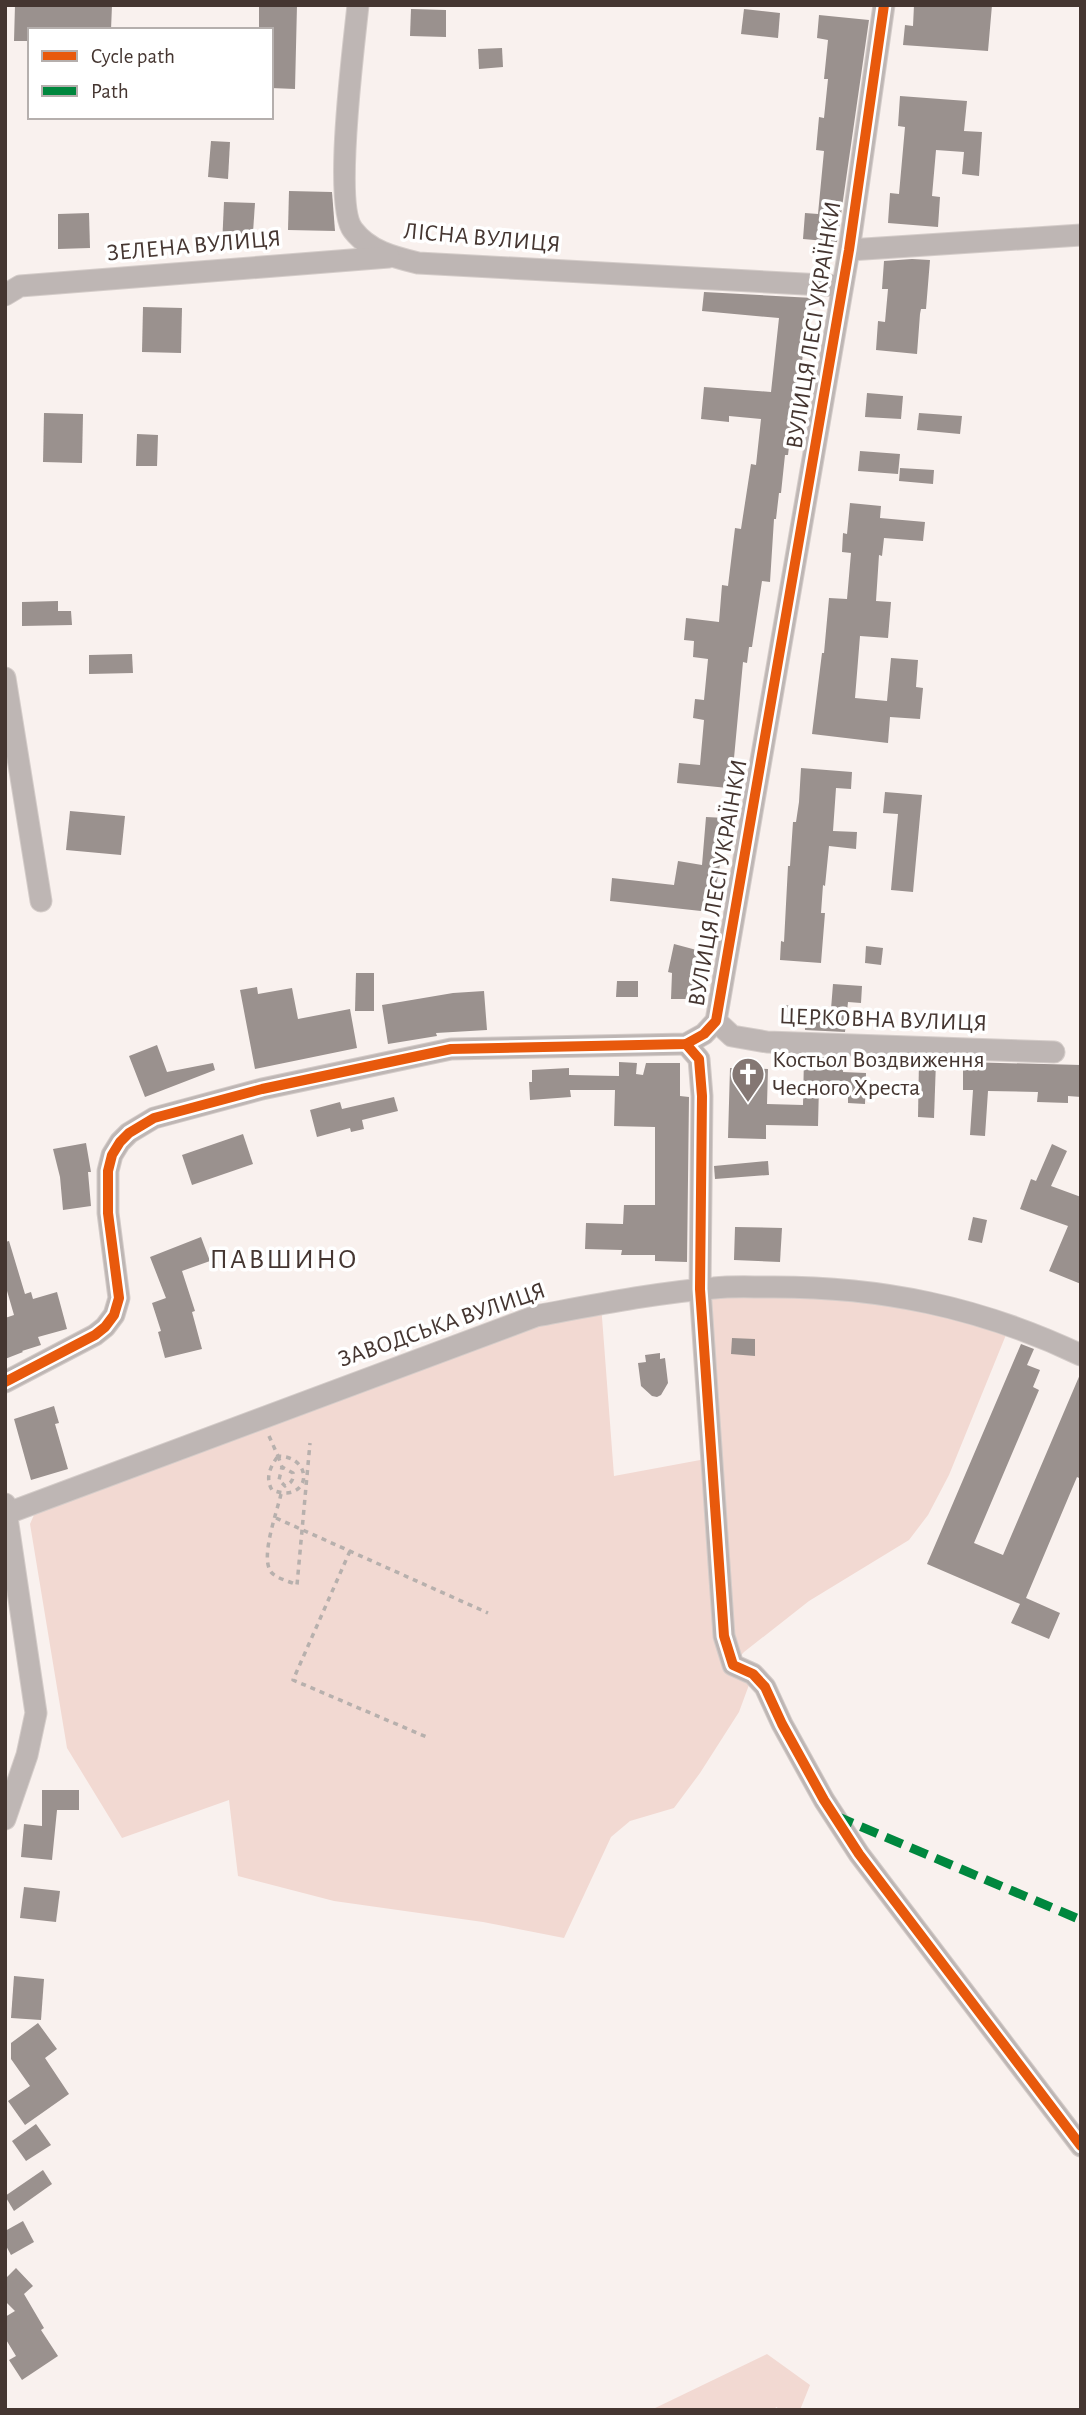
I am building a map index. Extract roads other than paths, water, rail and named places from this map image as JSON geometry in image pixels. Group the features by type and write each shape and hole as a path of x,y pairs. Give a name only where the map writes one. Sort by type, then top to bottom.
{"street":[{"name":"ЛІСНА ВУЛИЦЯ","path":"358,5 343,175 345,207 351,228 368,245 389,257 418,263 842,286"},
{"name":"ВУЛИЦЯ ЛЕСІ УКРАЇНКИ","path":"686,1044 704,1034 716,1021 849,250 884,5"},
{"path":"849,250 1081,236"},
{"name":"ЗЕЛЕНА ВУЛИЦЯ","path":"5,295 20,286 389,257"},
{"path":"5,678 41,901"},
{"name":"ЦЕРКОВНА ВУЛИЦЯ","path":"716,1021 732,1036 767,1042 1054,1052"},
{"path":"5,1382 95,1335 114,1315 119,1298 108,1213 108,1171 112,1155 120,1142 153,1118 262,1089 451,1049 686,1044 699,1059 702,1096 700,1289 724,1636 733,1665 753,1674 765,1687 818,1789 859,1854 1081,2146"},
{"name":"ЗАВОДСЬКА ВУЛИЦЯ","path":"7,1508 536,1316 700,1289 799,1287 875,1292 967,1311 1035,1333 1081,1355"},
{"path":"5,1819 27,1755 36,1713 7,1508"}],"place":[{"name":"Костьол Воздвиження Чесного Хреста","path":"748,1104"}],"district":[{"name":"ПАВШИНО","path":"284,1260"}]}
